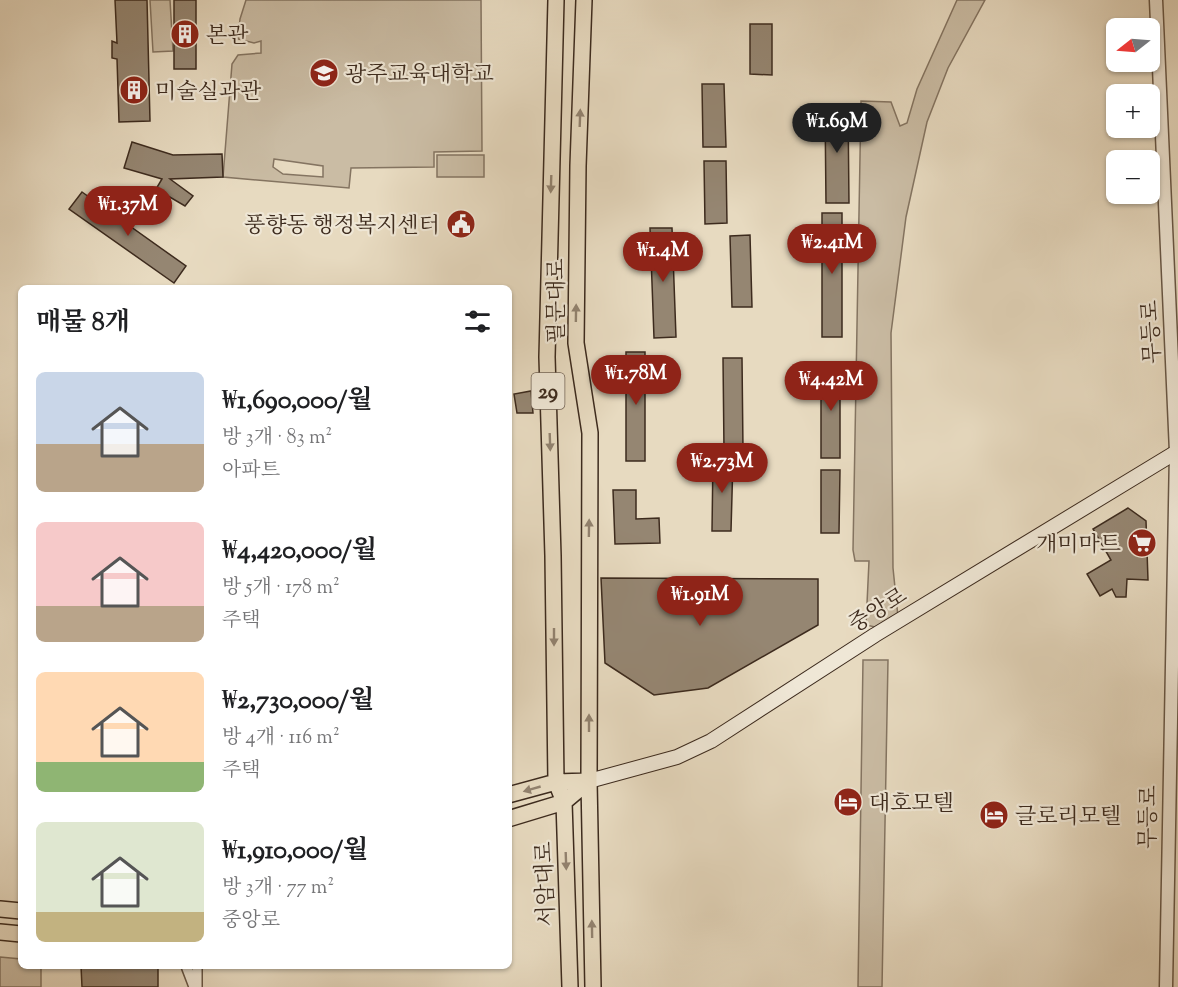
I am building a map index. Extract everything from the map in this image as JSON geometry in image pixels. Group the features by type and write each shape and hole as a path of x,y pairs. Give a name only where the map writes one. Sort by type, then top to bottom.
{"main road":[{"name":"필문대로","path":"556,0 548,357 554,556 556,782"},
{"name":"필문대로","path":"584,0 578,166 576,343 590,433 589,781"},
{"name":"중앙로","path":"589,781 677,757 711,741 875,634 1177,452"},
{"path":"512,794 556,782 589,781"},
{"path":"512,818 564,802 589,781"},
{"name":"서암대로","path":"589,781 593,987"},
{"name":"서암대로","path":"556,782 564,802 570,987"},
{"path":"0,909 18,910"},
{"path":"0,932 18,933"}],"street":[{"name":"무등로","path":"1156,0 1177,452 1173,850 1166,987"},
{"path":"187,969 195,987"},
{"path":"195,987 197,969"}],"shaded area":[{"path":"150,0 170,0 173,51 153,52"},
{"path":"246,0 481,0 482,151 434,152 434,167 351,168 349,188 223,177 232,64 238,55 261,53 261,41 254,43 238,39 240,19","holes":["274,159 323,166 323,177 283,174 273,167"]},
{"path":"957,0 985,0 948,68 927,122 906,217 891,333 893,568 898,617 875,627 866,625 869,561 855,561 853,550 861,101 891,102 900,126 907,123 917,89"},
{"path":"437,155 484,155 484,177 437,177"},
{"path":"863,660 888,660 882,987 858,987"},
{"path":"0,957 18,959 18,969 41,969 41,987 0,987"}],"building":[{"name":"미술실과관","path":"115,0 147,0 150,121 119,122 117,59 112,58 112,41 117,43"},
{"name":"본관","path":"174,0 196,0 196,69 174,69"},
{"path":"750,24 772,24 772,75 750,74"},
{"path":"702,84 724,84 726,147 703,147"},
{"path":"825,106 848,106 849,203 826,203"},
{"path":"132,142 173,155 222,154 223,177 170,179 193,196 185,206 156,189 162,179 124,168"},
{"path":"704,161 726,161 727,223 705,224"},
{"path":"82,192 186,266 174,283 69,209"},
{"path":"822,213 842,213 842,337 822,337"},
{"path":"650,228 672,228 676,337 654,338"},
{"path":"750,235 752,307 732,307 730,236"},
{"path":"626,352 645,352 645,461 626,461"},
{"path":"723,358 742,358 743,450 724,450"},
{"path":"821,366 840,366 840,458 821,458"},
{"path":"531,391 533,413 517,413 514,394"},
{"path":"713,458 733,459 731,531 712,531"},
{"path":"821,470 840,470 839,533 821,533"},
{"path":"613,490 636,490 636,519 659,518 660,543 615,544"},
{"path":"1128,508 1146,521 1148,580 1127,579 1126,597 1116,597 1112,589 1100,596 1087,574 1111,560 1093,529"},
{"path":"601,578 818,579 818,625 708,688 654,695 605,663"},
{"path":"81,969 158,969 158,987 82,987"}],"place":[{"name":"본관","path":"185,34"},
{"name":"광주교육대학교","path":"324,73"},
{"name":"미술실과관","path":"134,90"},
{"name":"풍향동 행정복지센터","path":"461,224"},
{"name":"개미마트","path":"1142,543"},
{"name":"대호모텔","path":"848,802"},
{"name":"글로리모텔","path":"994,815"}]}
